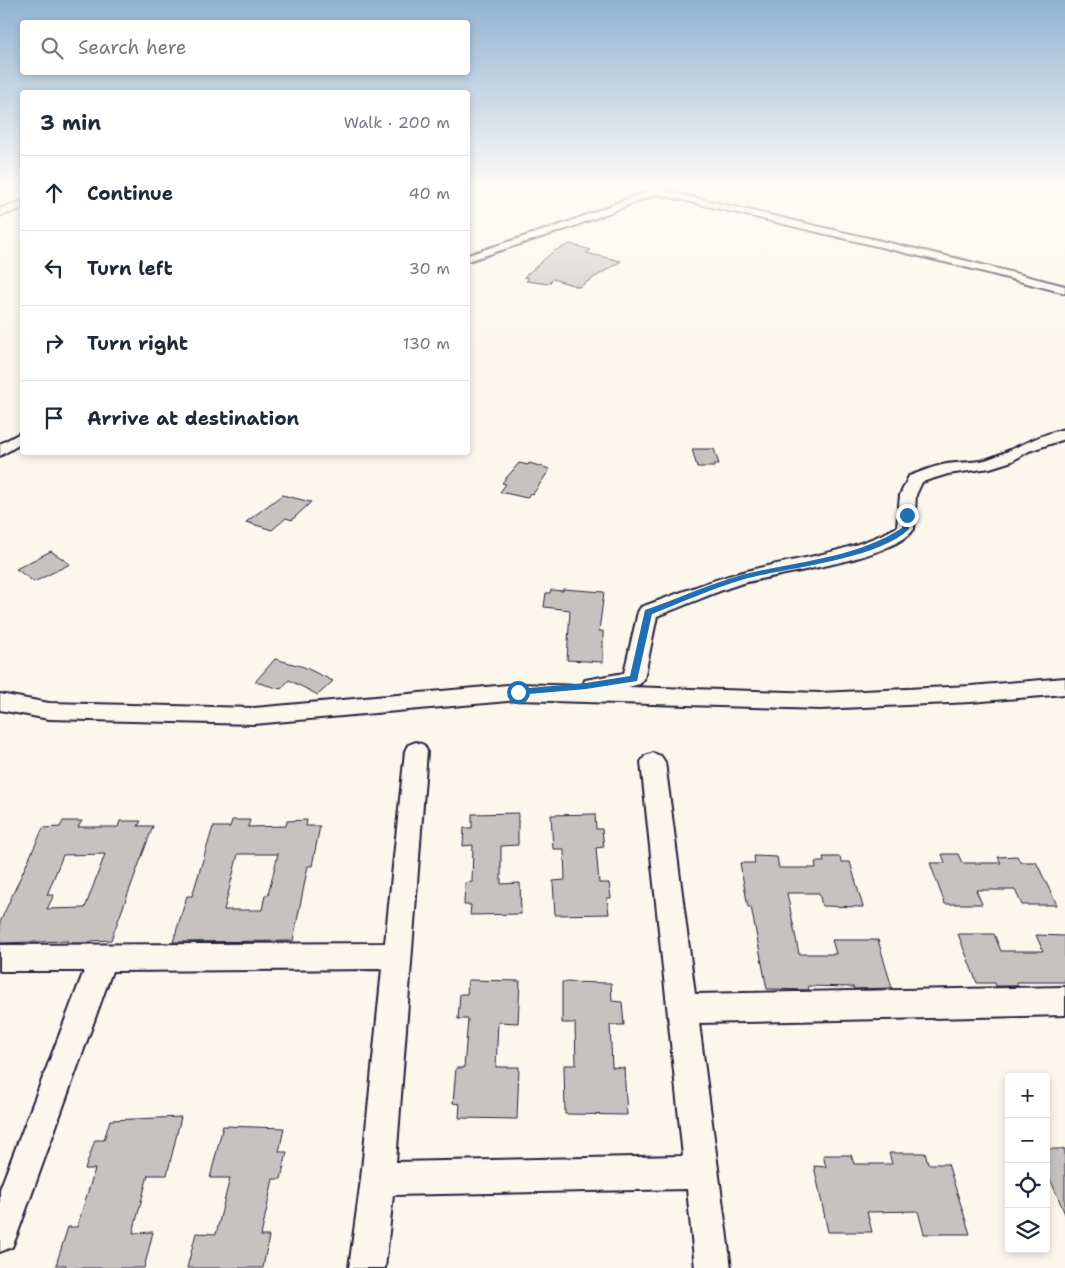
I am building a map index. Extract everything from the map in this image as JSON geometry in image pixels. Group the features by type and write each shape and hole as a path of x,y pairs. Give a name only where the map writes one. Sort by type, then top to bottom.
{"street":[{"path":"470,257 510,244"},
{"path":"888,244 1065,290"},
{"path":"0,702 49,711 254,716 586,686 634,679 648,612 742,578 846,555 888,541 905,529 908,495 915,479 946,469 984,465 1006,458 1024,448 1054,436 1065,434"},
{"path":"0,451 20,438"},
{"path":"518,692 820,701 971,694 1065,686"},
{"path":"367,1268 378,1179 416,751"},
{"path":"653,762 712,1268"},
{"path":"0,958 398,956"},
{"path":"0,1235 103,958"},
{"path":"682,1009 1065,1001"},
{"path":"378,1179 701,1172"}],"building":[{"path":"571,244 591,250 586,253 621,261 579,287 553,279 548,284 526,281 529,278 524,277 554,251"},
{"path":"692,449 714,449 719,464 714,464 714,467 697,467"},
{"path":"519,463 528,465 529,463 550,469 533,494 530,493 527,498 500,492 506,484 502,483"},
{"path":"282,495 311,502 292,520 286,518 272,530 246,522"},
{"path":"51,551 70,564 34,582 16,569"},
{"path":"563,589 604,592 599,631 603,631 603,662 567,660 570,610 544,607 546,593 550,593 551,590 563,591"},
{"path":"275,659 304,667 333,681 318,695 289,680 281,689 255,682"},
{"path":"518,813 518,845 501,846 501,884 520,883 521,914 470,915 471,905 464,905 465,883 472,882 473,845 463,846 464,828 472,828 472,814"},
{"path":"595,814 596,829 602,829 604,847 596,848 599,883 609,883 611,898 607,898 609,914 555,915 553,881 565,880 564,849 553,849 551,815"},
{"path":"232,820 250,820 248,827 286,826 287,821 307,820 306,826 320,826 312,866 308,866 293,941 173,942 187,896 192,896 213,827 230,827","holes":["238,854 278,854 268,895 265,895 262,910 224,910"]},
{"path":"63,821 82,821 78,827 118,827 120,821 141,821 138,826 153,826 111,940 91,941 90,943 67,943 68,941 0,943 0,922 43,828 60,827","holes":["105,854 85,908 47,909 54,895 47,895 63,855"]},
{"path":"942,854 958,854 962,863 1001,863 998,857 1017,856 1020,862 1036,862 1057,905 1022,905 1015,890 976,890 982,904 945,904 930,863 945,863"},
{"path":"754,856 777,857 779,868 816,868 815,862 824,862 823,857 840,857 841,862 850,862 863,907 822,906 819,893 787,893 799,954 836,954 832,940 878,940 892,988 854,989 853,987 808,986 809,990 767,989 751,907 748,907 740,863 755,863"},
{"path":"958,934 994,934 1001,951 1043,951 1036,935 1065,936 1065,982 1016,982 1018,986 996,986 995,983 977,983"},
{"path":"468,980 520,981 518,1023 498,1022 496,1067 519,1067 517,1119 459,1118 460,1104 453,1103 456,1068 464,1068 468,1019 458,1019 460,994 467,994"},
{"path":"562,982 611,983 612,1001 622,1002 624,1025 610,1025 612,1067 624,1068 627,1115 565,1114 564,1065 576,1065 575,1023 562,1023"},
{"path":"181,1117 167,1175 148,1175 133,1233 153,1232 144,1268 65,1268 66,1265 56,1265 68,1227 77,1227 95,1169 85,1169 95,1140 104,1140 110,1120"},
{"path":"223,1126 284,1128 279,1152 287,1152 281,1179 273,1179 261,1236 269,1236 263,1268 187,1268 196,1233 216,1234 230,1178 210,1178"},
{"path":"1050,1149 1065,1149 1065,1214 1050,1178"},
{"path":"889,1153 925,1153 928,1164 948,1164 970,1234 924,1234 918,1211 867,1212 872,1232 828,1232 814,1166 826,1167 823,1155 851,1155 854,1164 892,1164"}],"route":[{"path":"518,692 586,686 634,679 648,612 742,578 846,555 888,541 905,529 907,515"}]}
